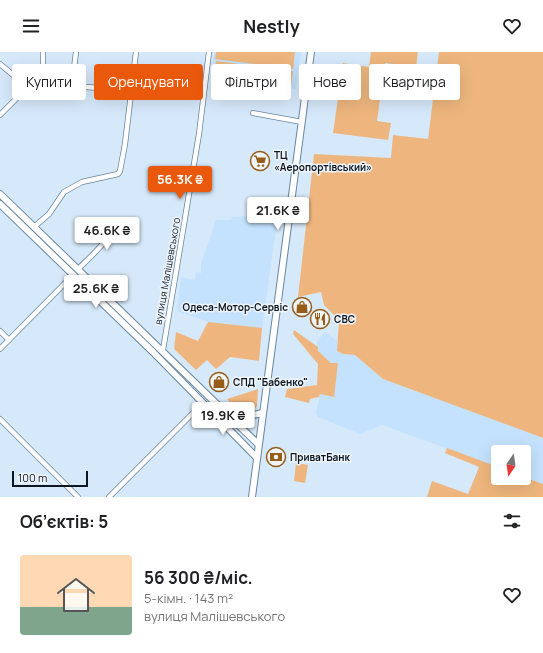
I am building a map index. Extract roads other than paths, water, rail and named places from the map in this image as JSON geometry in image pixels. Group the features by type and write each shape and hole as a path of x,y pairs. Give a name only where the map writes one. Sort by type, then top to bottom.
{"main road":[{"path":"252,497 311,52"},
{"path":"0,194 258,444"},
{"path":"0,204 203,403 256,458"},
{"path":"227,413 248,416 263,413"}],"street":[{"path":"43,52 43,64"},
{"path":"75,64 76,52"},
{"path":"134,64 136,52"},
{"name":"вулиця Малішевського","path":"162,350 199,134 209,52"},
{"path":"0,64 12,74"},
{"path":"0,115 15,100"},
{"path":"34,227 49,214 64,192 82,182 118,174 125,144 130,100"},
{"path":"253,113 302,122"},
{"path":"78,269 107,238 113,229 114,221"},
{"path":"0,349 73,275"},
{"path":"0,331 9,340"},
{"path":"109,497 203,403"},
{"path":"0,419 78,497"}],"place":[{"name":"ТЦ «Аеропортівський»","path":"260,161"},
{"name":"Одеса-Мотор-Сервіс","path":"302,307"},
{"name":"СВС","path":"320,319"},
{"name":"СПД \"Бабенко\"","path":"219,382"},
{"name":"ПриватБанк","path":"276,457"}]}
